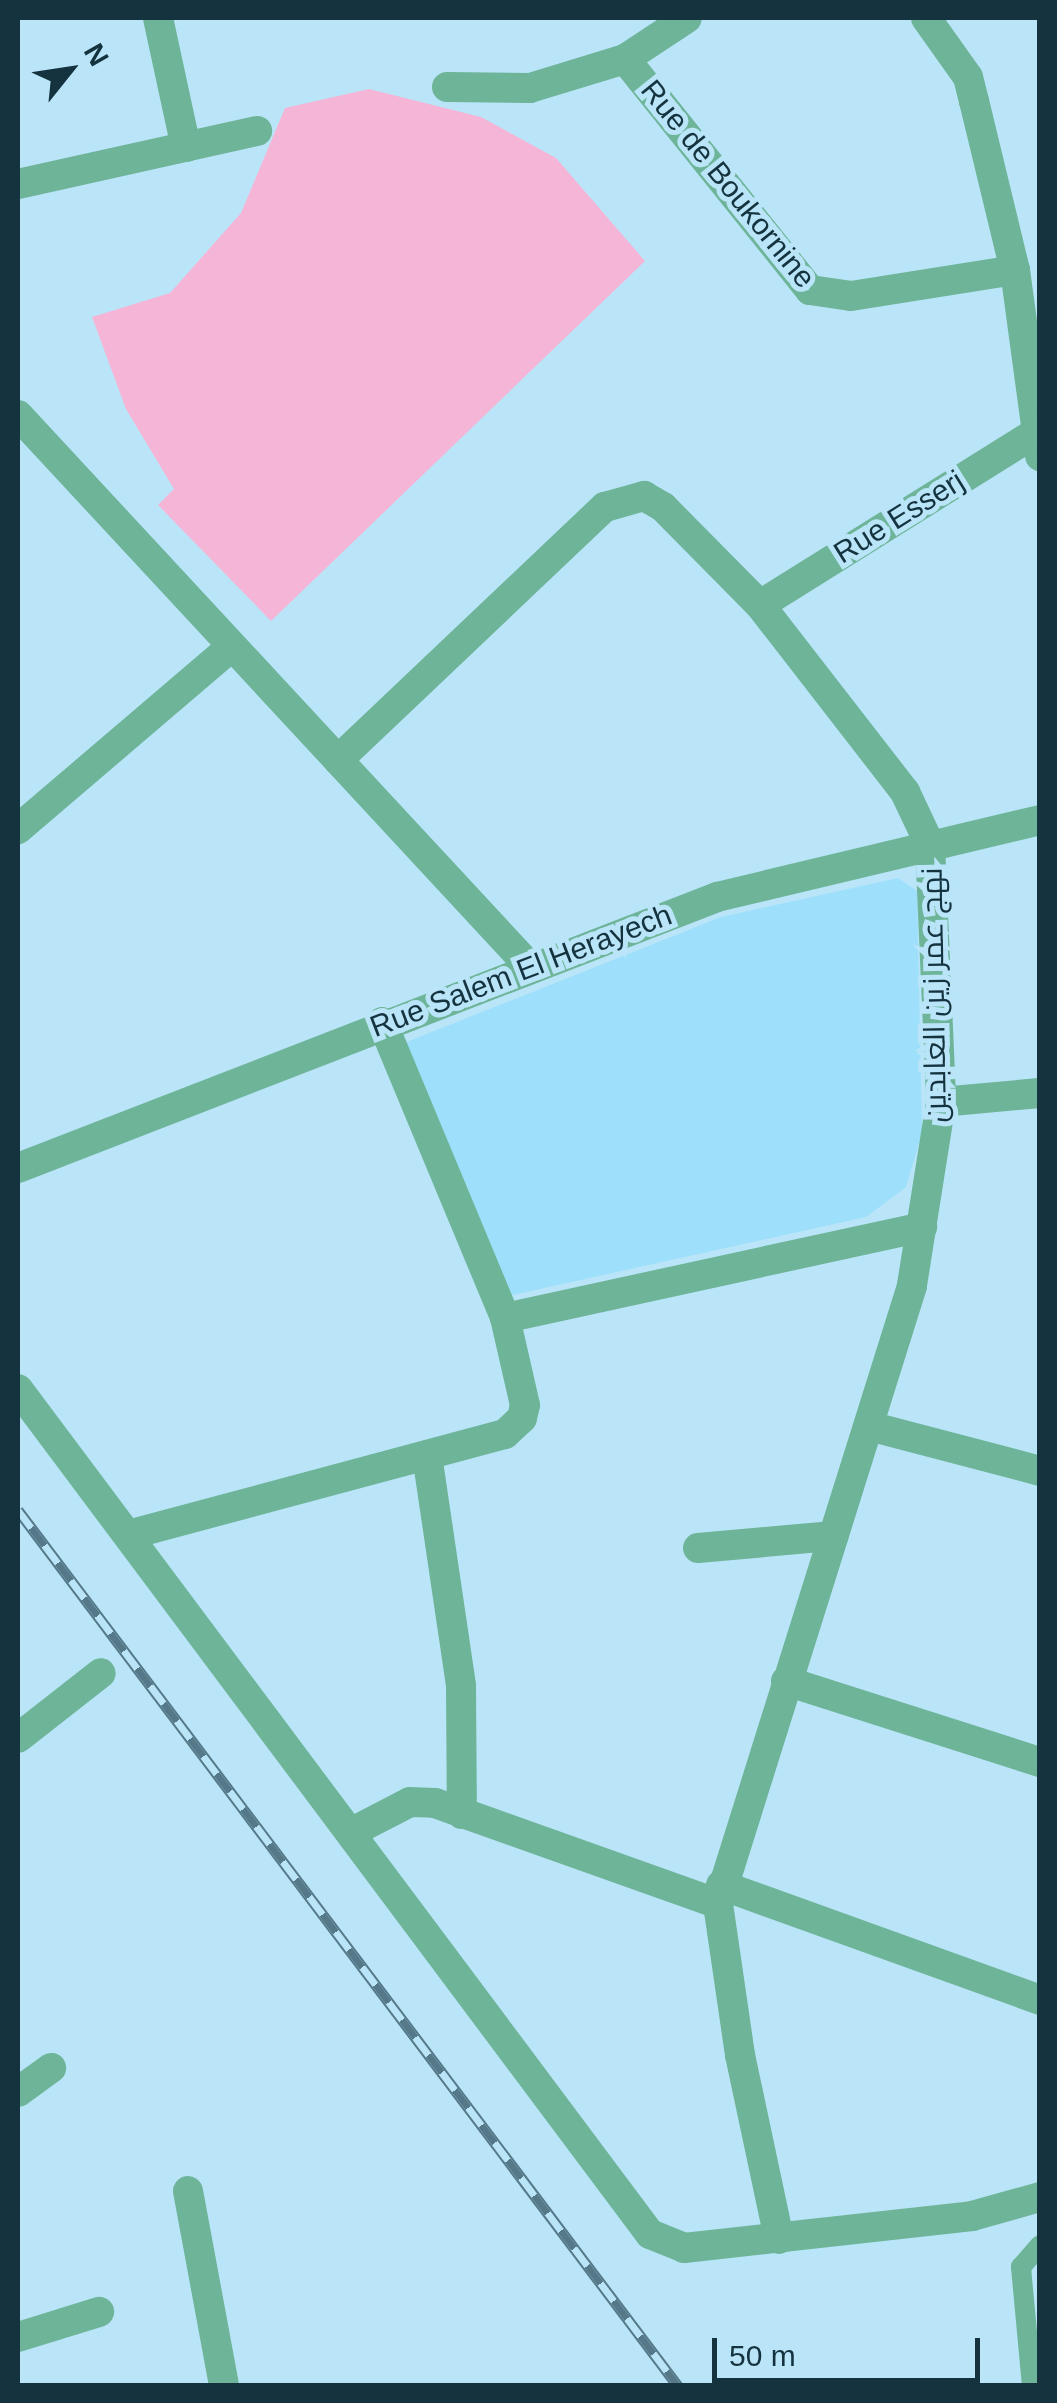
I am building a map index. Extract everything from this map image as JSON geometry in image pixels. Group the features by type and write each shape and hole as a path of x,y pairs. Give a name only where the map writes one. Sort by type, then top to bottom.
{"street":[{"path":"158,18 186,147"},
{"path":"447,87 530,88 626,58 687,18"},
{"path":"926,18 968,77 1015,270 1037,439"},
{"name":"Rue de Boukornine","path":"626,58 810,290 850,296 1015,270"},
{"path":"18,184 257,131"},
{"path":"18,419 530,967"},
{"name":"Rue Esserj","path":"760,605 1037,439"},
{"name":"نهج عمر زين العابدين","path":"338,760 605,508 644,496 663,507 760,605 904,792 930,845 942,1102 912,1286 719,1895"},
{"path":"18,829 229,649"},
{"name":"Rue Salem El Herayech","path":"18,1168 382,1022 717,897 1040,820"},
{"path":"128,1535 505,1434 522,1418 506,1318 382,1022"},
{"path":"942,1102 1040,1092"},
{"path":"506,1318 922,1227"},
{"path":"18,1389 650,2234 684,2248 779,2239 972,2216 1040,2197"},
{"path":"868,1426 1040,1471"},
{"path":"427,1455 461,1686 462,1814"},
{"path":"698,1548 833,1536"},
{"path":"18,1738 101,1673"},
{"path":"786,1680 1040,1762"},
{"path":"352,1832 410,1802 462,1814 1040,2000"},
{"path":"719,1895 740,2055 779,2239"},
{"path":"18,2092 50,2068"},
{"path":"188,2191 224,2386"},
{"path":"18,2337 99,2312"}],"lane":[{"path":"1032,2386 1021,2267 1040,2245"}],"shaded area":[{"path":"369,89 481,117 556,158 645,261 271,621 158,505 174,489 126,409 92,317 170,293 241,213 285,108"},
{"path":"898,878 917,891 922,1133 906,1187 866,1217 508,1296 404,1043 721,917"}],"railway":[{"path":"18,1510 678,2386"}]}
